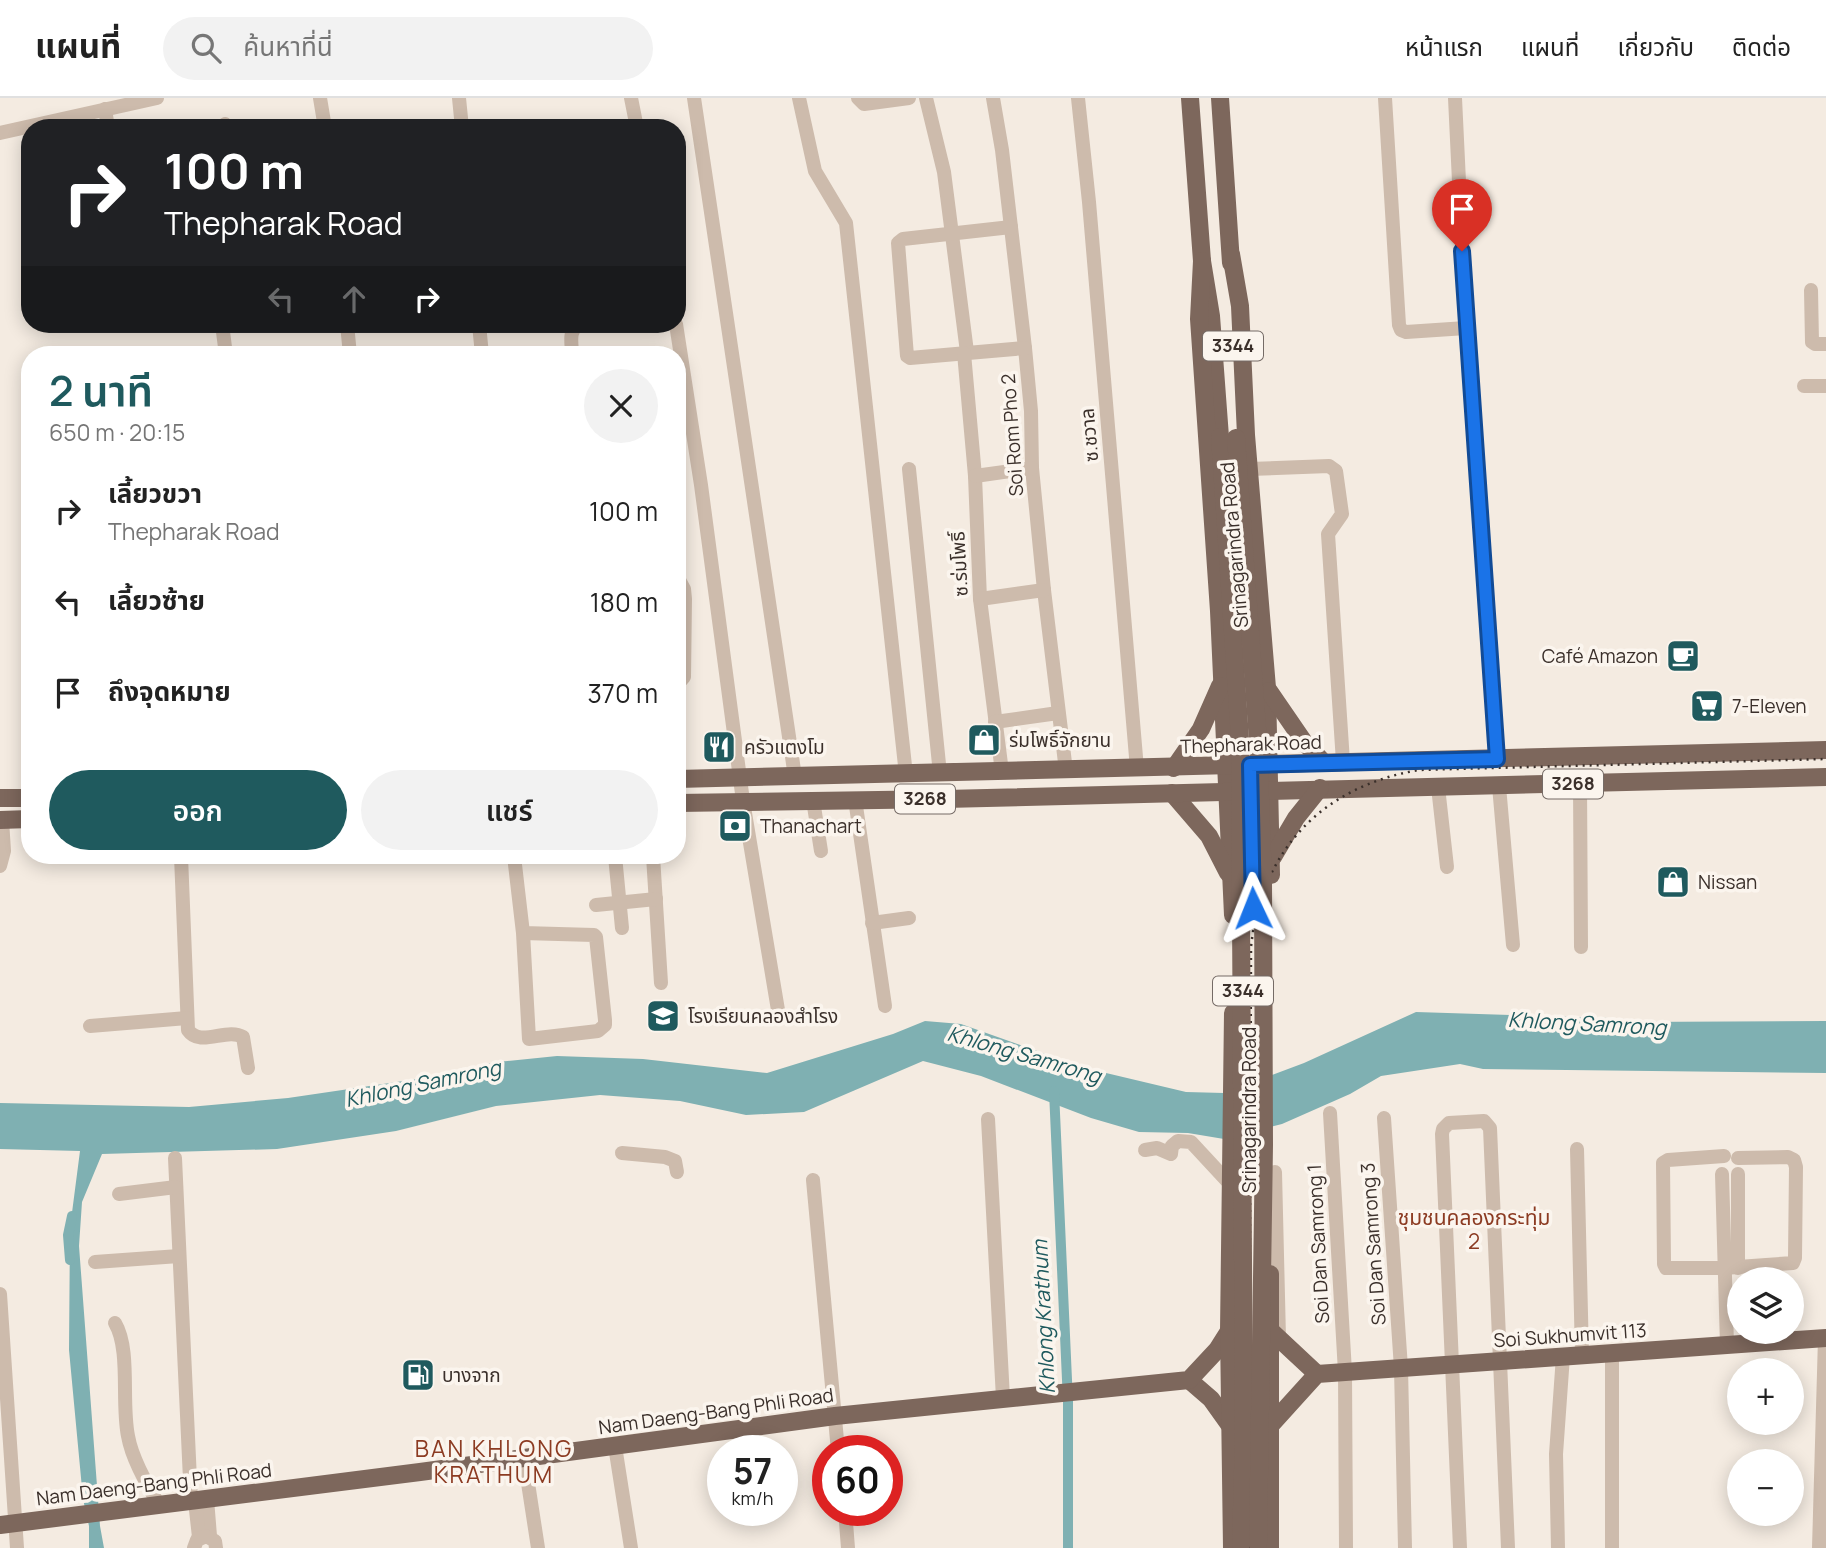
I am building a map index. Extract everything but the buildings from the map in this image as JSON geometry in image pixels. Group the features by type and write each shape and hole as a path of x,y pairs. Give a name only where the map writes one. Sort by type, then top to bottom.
{"main road":[{"name":"Srinagarindra Road","path":"1190,98 1202,261 1228,437 1258,741 1263,880 1264,1145 1250,1547"},
{"name":"Srinagarindra Road","path":"1220,98 1231,254 1228,437"},
{"name":"Srinagarindra Road","path":"1231,254 1240,306 1249,469 1267,688 1270,791 1270,1275 1275,1334 1269,1427 1250,1547"},
{"name":"Srinagarindra Road","path":"1202,261 1199,319 1223,677 1232,883 1231,1280 1226,1337 1231,1427 1250,1547"},
{"path":"1219,611 1226,621 1242,626 1255,619 1260,607"},
{"path":"1242,626 1250,765 1253,908"},
{"path":"1174,768 1200,729 1223,677"},
{"path":"1267,688 1304,742 1324,763"},
{"name":"Thepharak Road","path":"686,779 1826,750"},
{"name":"3268","path":"686,803 1826,777"},
{"path":"1271,863 1281,839 1320,788"},
{"path":"1172,793 1209,836 1232,883"},
{"path":"0,799 21,798"},
{"path":"1,820 21,820"},
{"path":"1233,928 1238,914 1247,908 1265,912 1270,928"},
{"path":"1269,1427 1317,1374 1275,1334"},
{"path":"1226,1337 1189,1380 1212,1399 1231,1427"},
{"name":"Soi Sukhumvit 113","path":"1317,1374 1825,1338"},
{"name":"Nam Daeng-Bang Phli Road","path":"8,1524 835,1416 1189,1380"}],"street":[{"path":"67,119 158,98"},
{"path":"320,98 324,119"},
{"path":"459,98 461,119"},
{"path":"631,98 635,119"},
{"path":"694,98 795,777"},
{"path":"799,98 815,172 843,216 848,234 906,775"},
{"path":"858,98 864,104 909,98"},
{"name":"ซ.ร่มโพธิ์","path":"926,98 942,160 953,234 966,353 980,599 1002,772"},
{"name":"Soi Rom Pho 2","path":"993,98 1025,348 1031,411 1032,468 1066,771"},
{"name":"ซ.ชวาล","path":"1078,98 1137,769"},
{"path":"1385,98 1399,325 1401,330 1406,332 1466,328"},
{"path":"1455,98 1466,328 1497,759"},
{"path":"105,109 107,119"},
{"path":"0,132 21,129"},
{"path":"1011,227 900,240 897,249 900,287 909,358 1025,348"},
{"path":"1811,290 1812,342 1826,344"},
{"path":"1804,386 1826,386"},
{"path":"686,388 740,778 779,1016"},
{"path":"1249,469 1329,466 1336,471 1342,514 1328,534 1343,762"},
{"path":"975,476 1032,468"},
{"path":"909,469 940,774"},
{"path":"980,599 1044,590"},
{"path":"995,722 1058,713"},
{"path":"1580,784 1581,947"},
{"path":"1499,786 1513,945"},
{"path":"1438,787 1447,867"},
{"path":"855,799 885,1006"},
{"path":"813,800 821,851"},
{"path":"0,866 4,851 1,820"},
{"path":"181,864 188,1030 191,1036 199,1038 237,1034 243,1037 248,1068"},
{"path":"515,864 523,933 529,1039 589,1034 602,1028 605,1020 596,937 523,933"},
{"path":"616,864 622,928"},
{"path":"654,864 661,983"},
{"path":"596,905 656,899"},
{"path":"872,923 909,918"},
{"path":"90,1026 187,1017"},
{"name":"Soi Dan Samrong 1","path":"1330,1113 1345,1373 1346,1548"},
{"name":"Soi Dan Samrong 3","path":"1384,1118 1401,1368 1405,1548"},
{"path":"988,1119 1003,1398"},
{"path":"1460,1548 1443,1129 1450,1123 1483,1121 1490,1128 1508,1548"},
{"path":"1145,1150 1157,1148 1171,1154 1172,1146 1178,1141 1191,1142 1229,1179 1226,1337"},
{"path":"1577,1149 1582,1355"},
{"path":"622,1153 665,1157 675,1161 677,1172"},
{"path":"1731,1157 1741,1165 1738,1174 1731,1267"},
{"path":"1731,1157 1718,1166 1722,1174 1731,1267"},
{"path":"1727,1268 1666,1268 1662,1169 1663,1163 1668,1160 1731,1157 1788,1157 1794,1160 1796,1258 1793,1263 1743,1267"},
{"path":"175,1158 201,1544"},
{"path":"1275,1172 1275,1334"},
{"path":"1722,1174 1731,1178 1738,1174"},
{"path":"813,1180 837,1435"},
{"path":"118,1194 176,1187"},
{"path":"95,1262 180,1256"},
{"path":"1,1294 8,1524 17,1548"},
{"path":"115,1323 123,1345 124,1396 131,1449 159,1505"},
{"path":"1819,1548 1823,1501 1825,1338"},
{"path":"1612,1353 1612,1548"},
{"path":"1559,1548 1556,1454 1563,1356"},
{"path":"615,1446 631,1548"},
{"path":"524,1457 538,1548"},
{"path":"846,1526 848,1548"}],"water":[{"name":"Khlong Samrong","path":"1416,1012 1608,1018 1632,1022 1826,1021 1826,1073 1483,1069 1460,1064 1381,1076 1350,1094 1282,1124 1224,1139 1188,1133 1139,1132 1091,1118 981,1076 923,1061 804,1112 746,1115 680,1101 600,1095 496,1106 396,1131 277,1149 102,1154 82,1202 79,1246 100,1526 104,1548 89,1548 89,1526 83,1499 69,1350 70,1228 80,1151 0,1149 0,1103 189,1107 288,1098 417,1079 497,1062 557,1056 643,1059 767,1073 893,1034 925,1021 961,1024 1085,1068 1186,1092 1224,1093 1304,1063"}],"waterway":[{"name":"Khlong Krathum","path":"1054,1091 1068,1402 1068,1548"},
{"path":"70,1260 68,1235 72,1216"}],"railway":[{"path":"1249,1548 1251,947 1257,912 1268,881 1283,853 1303,828 1326,807 1385,778 1419,770 1826,759"}],"place":[{"name":"Café Amazon","path":"1683,656"},
{"name":"7-Eleven","path":"1707,706"},
{"name":"ร่มโพธิ์จักยาน","path":"984,740"},
{"name":"ครัวแตงโม","path":"719,747"},
{"name":"Thanachart","path":"735,826"},
{"name":"Nissan","path":"1673,882"},
{"name":"โรงเรียนคลองสำโรง","path":"663,1016"},
{"name":"บางจาก","path":"418,1375"}],"district":[{"name":"ชุมชนคลองกระทุ่ม 2","path":"1474,1230"},
{"name":"BAN KHLONG KRATHUM","path":"494,1462"}],"route":[{"path":"1253,908 1250,765 1497,759 1462,251"}]}
